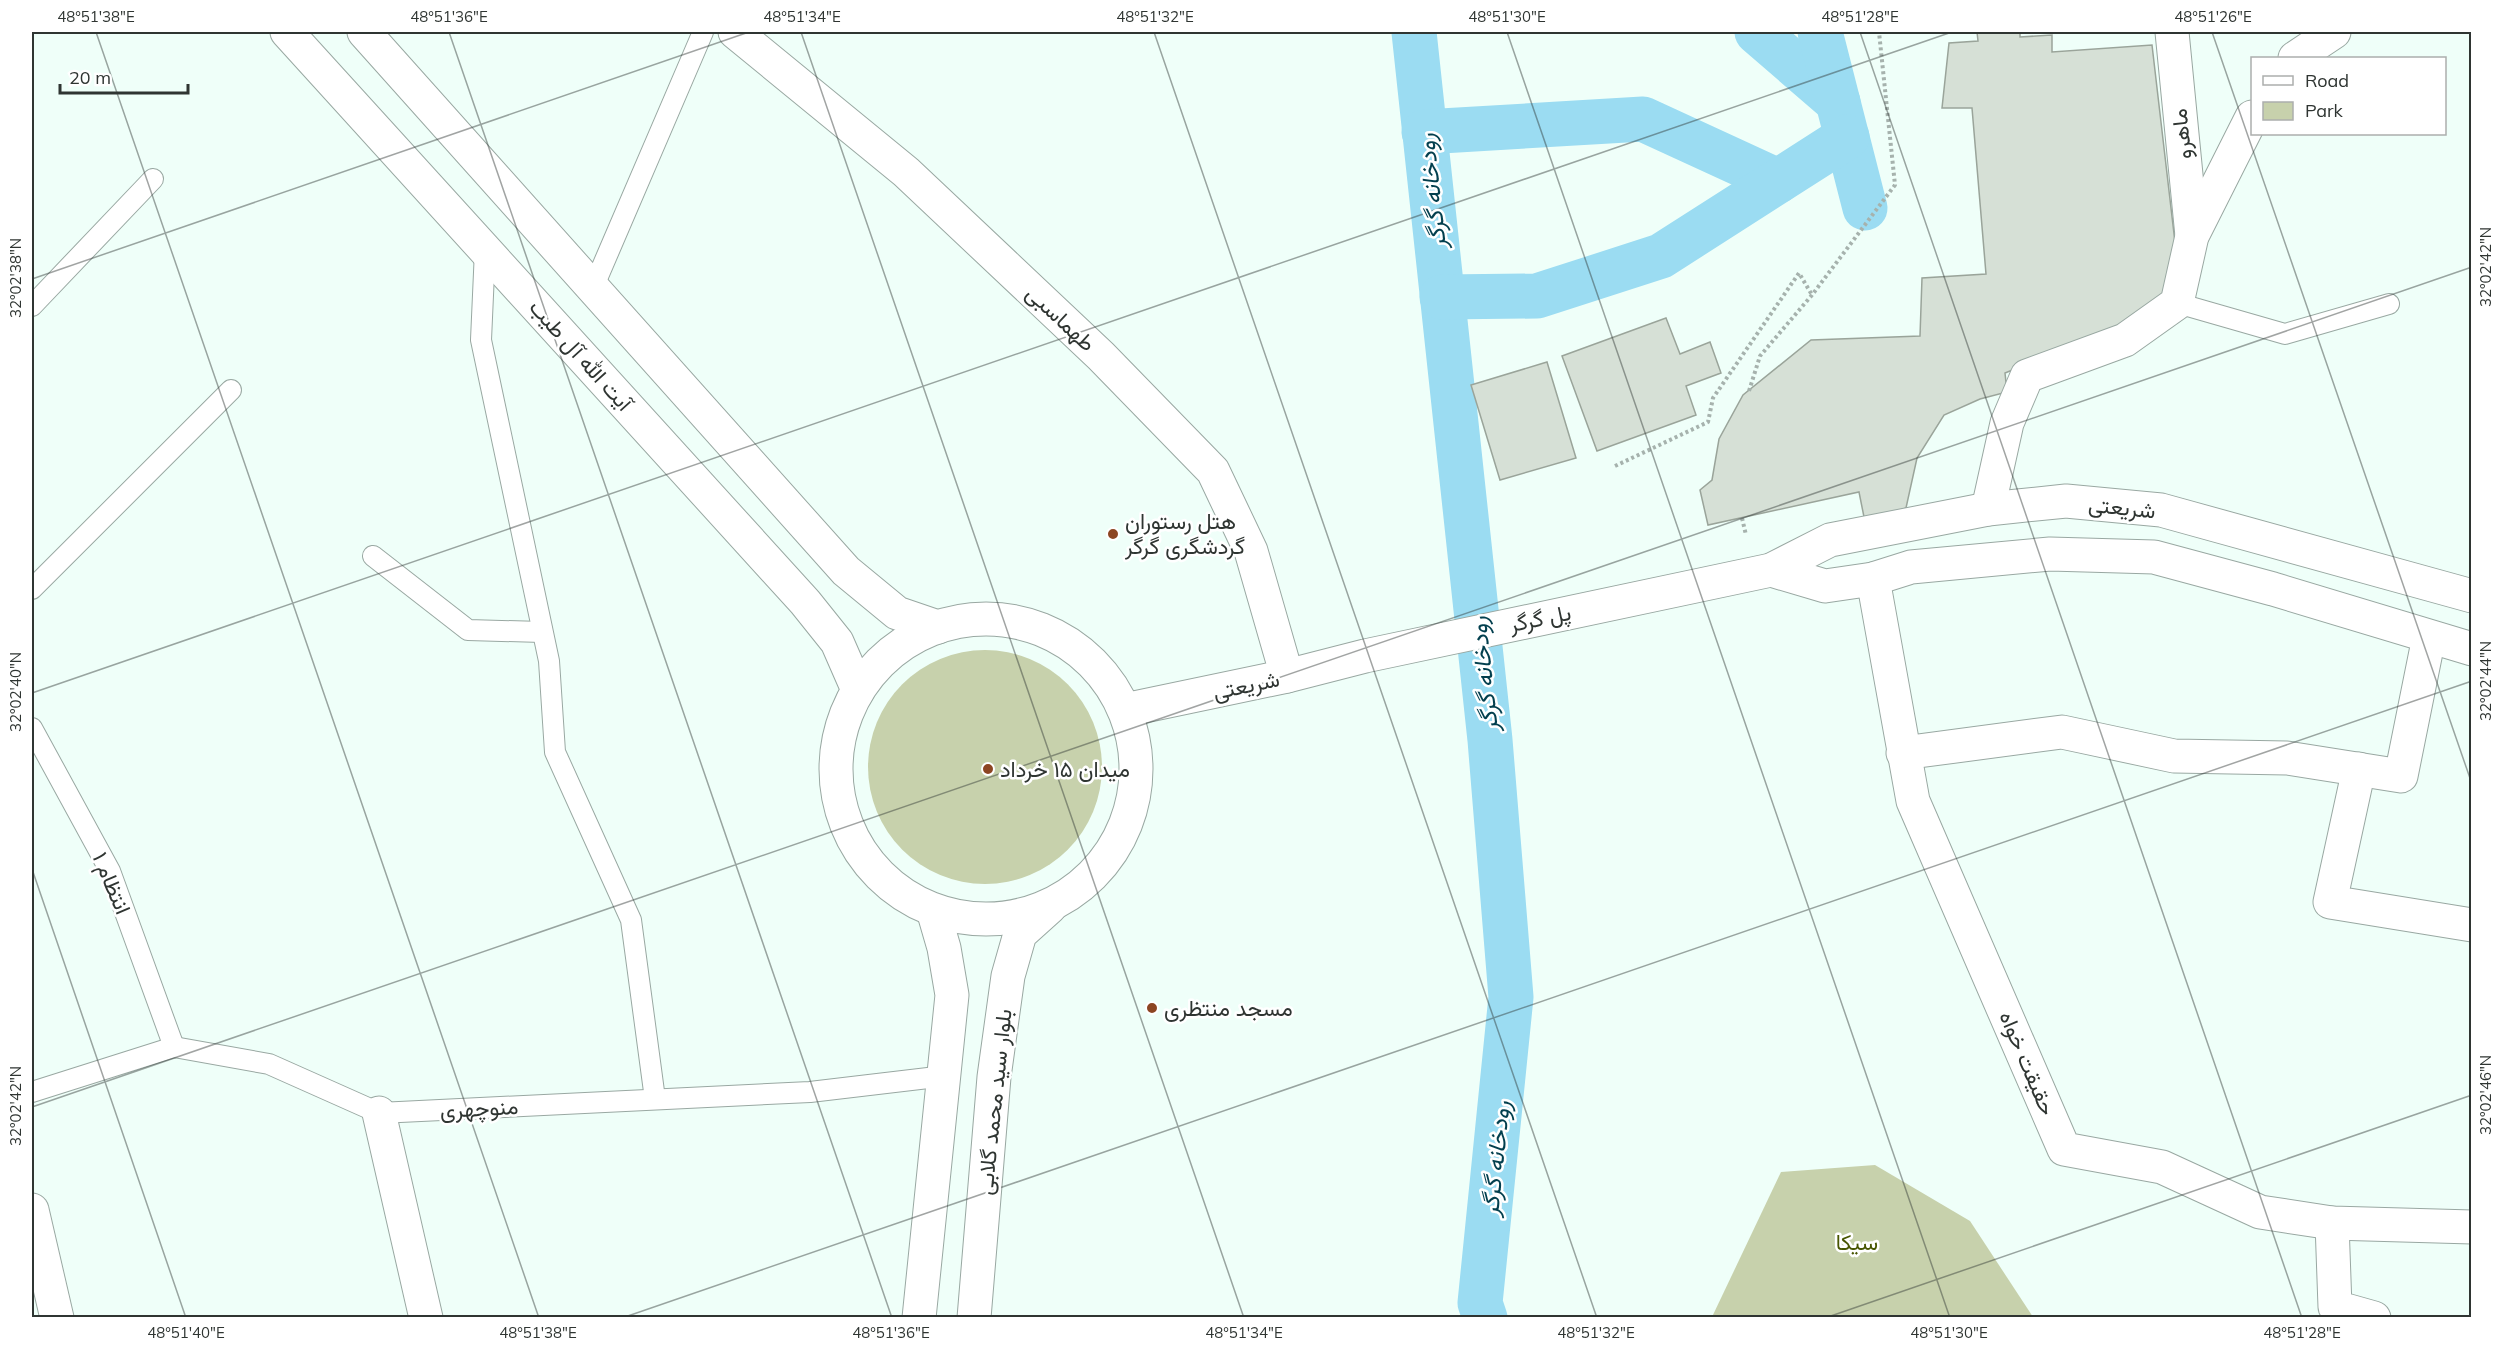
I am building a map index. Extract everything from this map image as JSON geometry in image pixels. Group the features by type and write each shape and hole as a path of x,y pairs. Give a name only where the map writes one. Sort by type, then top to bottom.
{"main road":[{"name":"آیت الله آل طیب","path":"287,32 805,602 837,642 858,690"},
{"path":"364,32 846,571 897,613 938,627"},
{"name":"طهماسبی","path":"735,32 906,172 1101,356 1213,471 1251,551 1287,676"},
{"name":"ماهرو","path":"2172,32 2192,236"},
{"path":"2296,57 2334,32"},
{"path":"1988,509 2007,423 2027,376 2125,340 2177,303 2192,236 2251,121"},
{"name":"شریعتی","path":"1714,581 1771,570 1830,540 1988,509 2066,501 2161,510 2472,596"},
{"name":"شریعتی","path":"1771,570 1825,586 1873,579 1911,567 2050,554 2154,557 2273,589 2472,648"},
{"name":"حقیقت خواه","path":"1873,579 1913,801 2064,1149 2162,1167 2260,1212 2332,1223 2472,1227"},
{"name":"پل گرگر","path":"1365,656 1714,581"},
{"path":"982,619 1028,624 1068,643 1102,672 1125,710 1137,753 1134,799 1119,840 1092,877 1055,903 1016,916 973,919 933,910 896,890 866,861 846,825 836,779 840,733 858,690 893,651 938,627 982,619"},
{"path":"1903,753 2062,732 2174,756 2287,758 2401,776 2429,637"},
{"name":"شریعتی","path":"1125,710 1287,676 1365,656"},
{"path":"2359,769 2330,902 2472,925"},
{"name":"بلوار سید محمد گلابی","path":"974,1317 994,1077 1008,976 1020,934 1055,903"},
{"path":"919,1317 952,995 944,948 933,910"},
{"path":"379,1113 426,1317"},
{"path":"32,1210 57,1317"},
{"path":"2332,1223 2333,1312 2374,1317"}],"lane":[{"path":"593,288 703,32"},
{"path":"32,306 153,179"},
{"path":"485,250 481,340 549,661 555,752 631,921 655,1100"},
{"path":"2177,303 2285,334 2389,304"},
{"path":"32,589 231,390"},
{"path":"373,556 468,630 542,632"},
{"name":"انتظام ۱","path":"32,728 110,871 174,1047"},
{"name":"منوچهری","path":"32,1092 174,1047 269,1065 379,1113 810,1092 945,1076"}],"path":[{"path":"1749,391 1760,356 1812,295 1895,185 1879,32"},
{"path":"1615,466 1708,422 1713,398 1799,273 1812,295"}],"green space":[{"path":"974,650 996,650 1030,659 1050,670 1068,684 1082,702 1093,722 1100,744 1102,767 1100,790 1093,812 1082,832 1068,850 1040,870 1019,879 996,884 974,884 951,879 930,870 911,858 894,841 873,801 868,778 868,756 873,733 882,712 894,693 911,676 951,655"},
{"name":"سیکا","path":"1875,1165 1970,1221 2033,1317 1712,1317 1781,1172"}],"building":[{"path":"1977,32 2020,32 2020,37 2052,35 2052,52 2152,45 2176,251 2167,292 2150,309 2108,331 2005,373 2007,392 1980,399 1944,415 1917,458 1906,508 1865,522 1859,492 1708,525 1700,490 1712,480 1719,439 1743,395 1811,340 1920,336 1922,278 1986,274 1972,108 1942,108 1949,43 1978,41"},
{"path":"1666,318 1680,354 1710,342 1721,373 1686,386 1696,415 1597,451 1562,356"},
{"path":"1547,362 1576,458 1500,480 1471,385"}],"waterway":[{"name":"رودخانه گرگر","path":"1414,32 1490,740 1511,997 1480,1303 1485,1318"},
{"path":"1757,32 1838,102"},
{"path":"1820,32 1865,208"},
{"path":"1424,132 1643,119 1778,181"},
{"path":"1442,297 1537,296 1661,256 1847,137"}],"place":[{"name":"هتل رستوران گردشگری گرگر","path":"1113,534"},
{"name":"میدان ۱۵ خرداد","path":"988,769"},
{"name":"مسجد منتظری","path":"1152,1008"}]}
